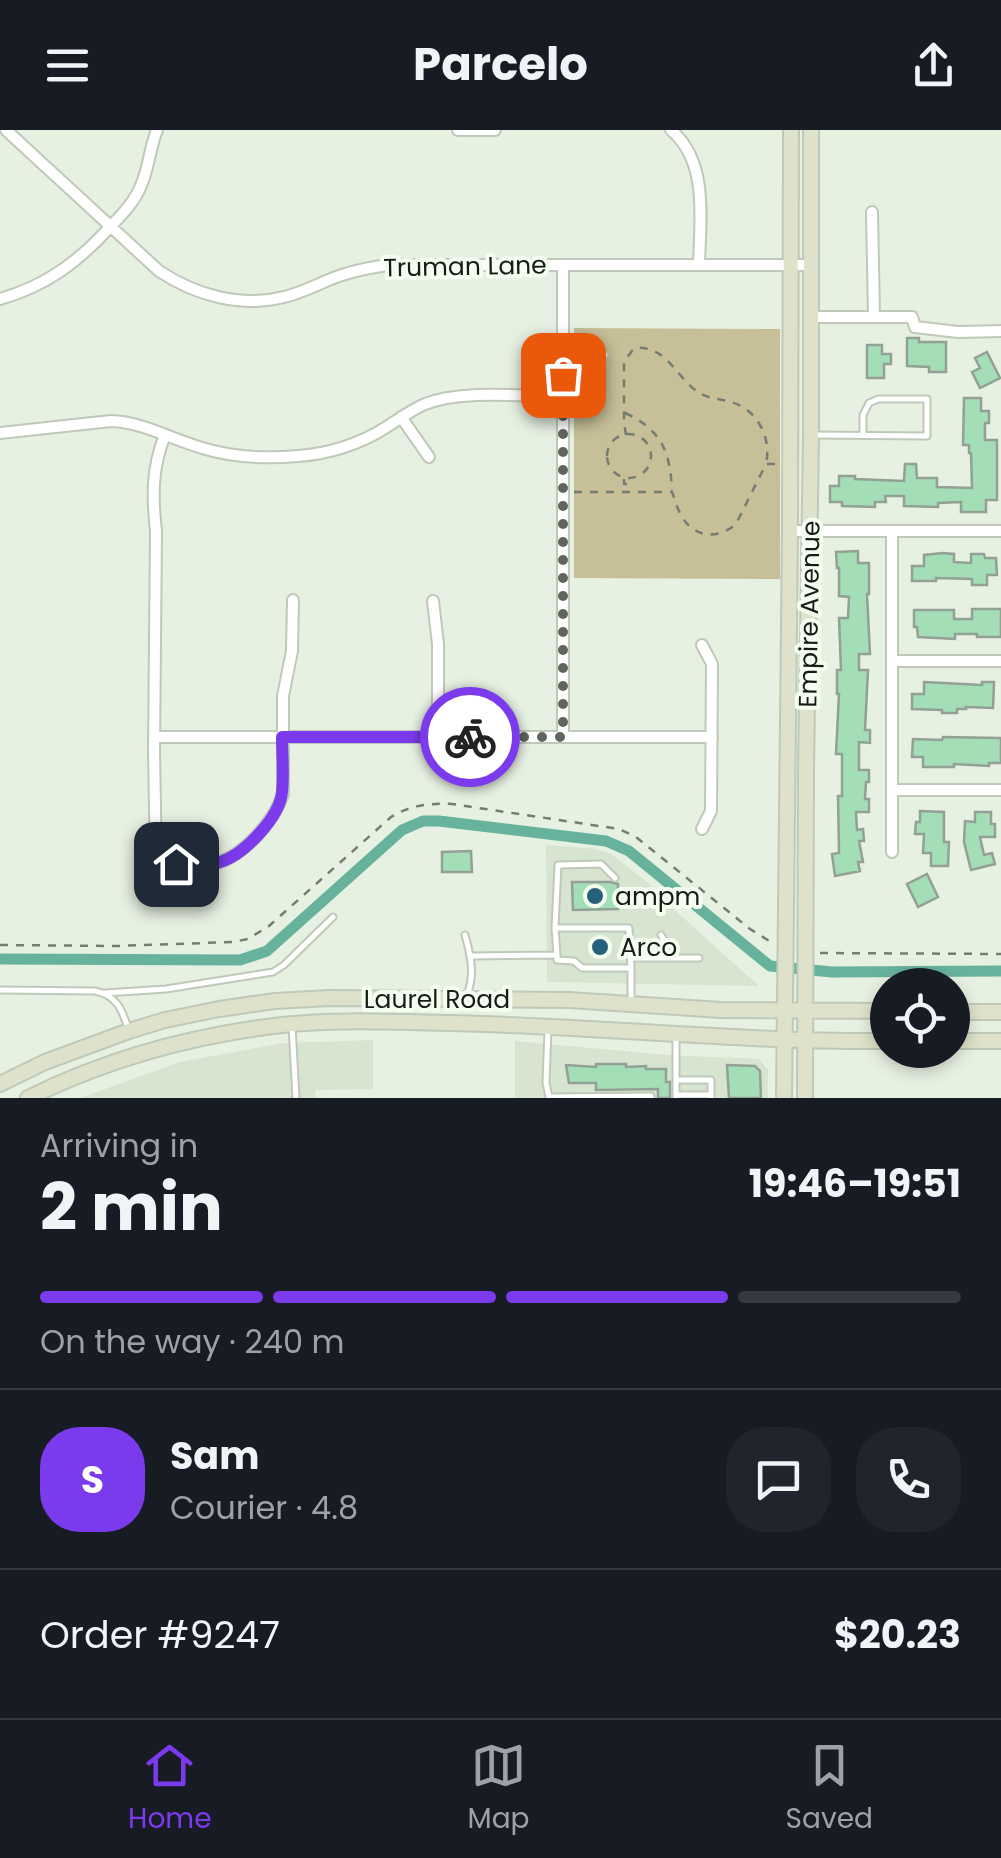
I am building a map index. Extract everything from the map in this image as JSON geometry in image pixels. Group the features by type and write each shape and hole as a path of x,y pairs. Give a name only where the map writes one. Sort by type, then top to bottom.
{"main road":[{"name":"Empire Avenue","path":"784,1098 792,130"},
{"name":"Empire Avenue","path":"805,1098 805,980 812,955 812,130"},
{"name":"Laurel Road","path":"0,1084 45,1062 129,1031 201,1013 276,1001 466,998 720,1010 870,1011"},
{"path":"466,998 466,1024"},
{"path":"970,1012 1001,1012"},
{"name":"Laurel Road","path":"28,1098 99,1067 162,1048 292,1024 548,1026 805,1042 870,1042"},
{"path":"970,1041 1001,1041"}],"street":[{"name":"Truman Lane","path":"6,130 159,271 204,294 230,300 282,298 342,275 388,265 811,266"},
{"path":"0,299 24,292 66,270 110,228 142,185 157,130"},
{"path":"458,130 495,130"},
{"path":"671,130 690,150 696,165 699,265"},
{"path":"682,139 691,130"},
{"path":"872,212 874,317"},
{"path":"563,265 563,737"},
{"path":"811,317 912,317 915,327 1001,332"},
{"path":"0,433 126,421 225,453 304,456 369,437 427,403 449,398 563,396"},
{"path":"401,417 429,458"},
{"path":"165,435 154,473 153,505 156,864 208,865 225,861 268,824 278,810 282,794 283,696 292,651 292,600"},
{"path":"790,531 1001,531"},
{"path":"892,532 892,852"},
{"path":"433,601 438,644 438,737"},
{"path":"702,645 712,664 711,811 702,830"},
{"path":"892,661 1001,660"},
{"path":"154,737 712,738"},
{"path":"893,790 1001,790"}],"lane":[{"path":"563,354 605,355"},
{"path":"812,436 863,436 927,436 927,399 869,402 863,436"},
{"path":"615,878 601,864 558,865 556,955 557,960 576,958 582,968 630,968"},
{"path":"0,990 106,993 166,989 273,972 333,918"},
{"path":"555,928 629,928 631,1004"},
{"path":"465,935 472,983 466,998"},
{"path":"660,935 667,948 666,955 660,958"},
{"path":"471,956 556,955"},
{"path":"593,957 593,968"},
{"path":"604,957 604,968"},
{"path":"615,957 615,968"},
{"path":"630,958 699,958"},
{"path":"106,993 118,1003 129,1031"},
{"path":"292,1024 296,1098"},
{"path":"548,1026 549,1098 651,1098"},
{"path":"676,1035 676,1080 676,1096 711,1096 711,1080 676,1080"}],"path":[{"path":"624,413 650,428 662,443 669,459 678,510 688,525 701,533 716,535 736,524 768,456 765,437 753,415 738,404 699,393 658,352 648,348 634,348 625,357 624,413 626,435"},
{"path":"637,436 648,445 648,466 638,476 624,477 612,470 607,457 611,444 616,438 637,436"},
{"path":"766,464 781,464"},
{"path":"621,492 624,477"},
{"path":"624,484 628,484 628,492"},
{"path":"573,492 672,492"},
{"path":"0,945 201,944 248,939 268,926 391,817 419,804 434,803 619,830 636,837 771,942"},
{"path":"812,955 1001,954"}],"shaded area":[{"path":"574,328 780,329 780,579 574,578"},
{"path":"546,845 610,853 671,901 669,905 759,986 547,982"},
{"path":"373,1040 373,1089 316,1090 315,1098 80,1098 180,1062 283,1043"},
{"path":"515,1041 759,1059 768,1069 768,1098 515,1098"}],"building":[{"path":"907,338 946,342 946,372 907,366"},
{"path":"867,345 882,345 882,354 891,354 891,364 884,364 884,378 867,378"},
{"path":"987,352 1000,378 980,388 972,372 980,368 975,358"},
{"path":"964,398 981,398 981,411 989,411 985,440 997,440 997,500 986,500 986,512 961,512 961,502 938,503 938,507 904,506 904,496 885,496 886,502 875,502 875,507 830,502 830,486 839,486 839,476 904,481 905,464 916,464 917,478 937,478 937,487 972,488 971,453 969,445 963,445"},
{"path":"858,551 858,563 869,563 870,654 859,654 859,670 868,670 865,730 870,730 870,743 859,742 859,770 869,770 865,799 869,799 869,812 856,812 857,830 863,829 864,841 859,841 863,862 858,862 860,871 835,876 832,854 839,853 838,796 842,796 842,754 836,754 837,670 841,670 839,618 848,618 849,597 839,596 836,552"},
{"path":"954,554 954,562 971,563 971,554 996,558 997,575 987,575 987,585 972,585 972,579 912,581 912,566 924,566 924,555"},
{"path":"972,609 1001,609 1001,637 918,637 914,610 954,610 954,619 972,619"},
{"path":"924,682 994,682 993,708 966,707 957,709 957,713 912,709 912,694 924,694"},
{"path":"1001,738 1001,763 923,767 923,757 912,757 913,739"},
{"path":"920,811 944,812 948,866 931,866 931,853 923,853 924,834 915,834"},
{"path":"975,812 991,812 995,837 980,837 984,855 992,853 995,864 971,870 964,842 965,821 975,822"},
{"path":"471,851 472,872 442,872 442,852"},
{"path":"927,874 938,897 918,907 907,884"},
{"name":"ampm","path":"572,882 618,884 618,909 573,910"},
{"path":"566,1065 666,1069 670,1098 658,1098 658,1089 596,1090 596,1083 569,1083"},
{"path":"727,1065 755,1066 760,1071 761,1098 729,1098"}],"waterway":[{"path":"0,959 240,960 267,951 402,830 423,821 439,821 606,841 629,851 770,966 832,972 1001,971"}],"way so far":[{"path":"470,737 563,737 563,375"}],"place":[{"name":"ampm","path":"595,896"},
{"name":"Arco","path":"600,947"}],"route":[{"path":"176,864 225,861 268,824 278,810 282,794 282,737 470,737"}]}
